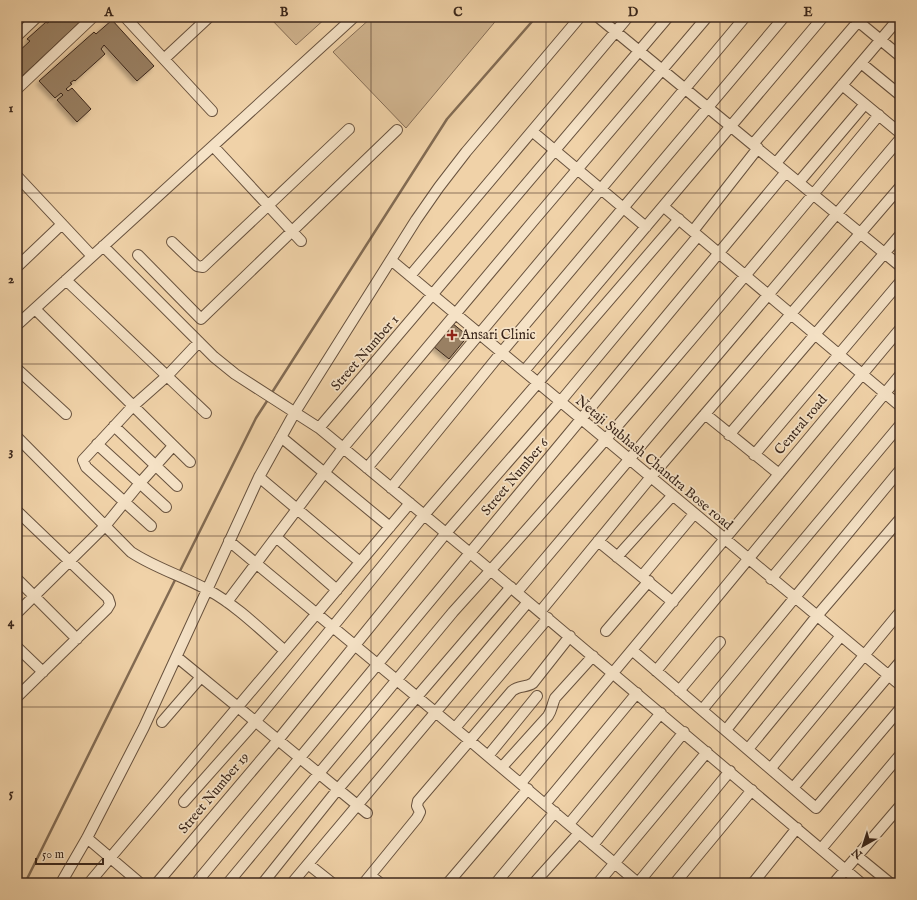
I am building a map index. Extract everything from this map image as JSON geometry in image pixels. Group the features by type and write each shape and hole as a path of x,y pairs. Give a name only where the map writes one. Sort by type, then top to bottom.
{"street":[{"path":"17,36 37,17"},
{"path":"17,90 93,17"},
{"path":"125,17 212,111"},
{"path":"164,59 209,17"},
{"path":"17,325 354,17"},
{"path":"61,883 87,838 144,727 178,658 205,588 259,477 295,412 416,220 466,152 580,17"},
{"path":"598,17 900,266"},
{"path":"410,276 628,17"},
{"name":"Street Number 1","path":"319,428 556,151 668,17"},
{"path":"227,602 344,448 707,17"},
{"path":"367,468 745,17"},
{"path":"391,488 501,353 784,17"},
{"path":"524,372 823,17"},
{"path":"776,163 900,17"},
{"path":"858,18 900,56"},
{"name":"Street Number 19","path":"157,883 278,740 446,533 560,402 696,234 756,146 858,18"},
{"path":"861,63 900,95"},
{"path":"842,85 900,133"},
{"path":"799,182 865,104"},
{"path":"228,883 453,612 492,570 605,440 879,116"},
{"path":"172,242 197,266 204,267 349,129"},
{"path":"189,332 291,230 397,130"},
{"path":"532,132 646,227"},
{"path":"263,883 338,789 628,459 900,139"},
{"path":"213,146 301,241"},
{"name":"Street Number 6","path":"196,883 582,420 786,172"},
{"path":"17,176 92,256"},
{"path":"455,728 544,615 598,541 650,478 900,187"},
{"path":"664,207 900,406"},
{"path":"184,802 255,722 424,515 679,219"},
{"path":"17,267 62,224"},
{"path":"729,434 900,235"},
{"path":"103,246 199,342 235,374 319,428 344,448 637,692 861,883"},
{"path":"138,254 201,319"},
{"name":"Netaji Subhash Chandra Bose road","path":"391,260 816,617 900,685"},
{"path":"66,280 206,413"},
{"path":"754,455 900,282"},
{"path":"35,309 132,407 190,462"},
{"name":"Central road","path":"448,883 614,674 900,329"},
{"path":"151,526 83,463 84,456 132,407 167,376 199,342"},
{"path":"17,369 66,414"},
{"path":"656,671 900,375"},
{"path":"705,414 779,474"},
{"path":"771,579 900,425"},
{"path":"114,426 177,486"},
{"path":"281,436 390,527"},
{"path":"17,437 130,552 152,564 205,588 227,602 285,651"},
{"path":"97,444 166,507"},
{"path":"17,613 105,526 173,446"},
{"path":"702,710 900,470"},
{"path":"259,477 360,562"},
{"path":"618,557 672,496"},
{"path":"89,883 410,504"},
{"path":"17,511 108,598 110,604 107,609 17,697"},
{"path":"606,631 694,514"},
{"path":"726,730 816,617 900,519"},
{"path":"276,537 337,590"},
{"path":"229,541 502,767 638,883 730,771"},
{"path":"598,541 673,602"},
{"path":"17,580 77,639"},
{"path":"292,883 528,602"},
{"path":"771,768 900,612"},
{"path":"380,883 368,879 418,818 420,812 417,806 418,801 512,691 518,686 528,686 533,683 570,636"},
{"path":"748,749 840,637"},
{"path":"679,691 720,642"},
{"path":"17,647 43,672"},
{"path":"633,651 816,808 900,709"},
{"path":"502,767 548,716 552,709 552,704 556,698 593,656"},
{"path":"178,658 367,813"},
{"path":"793,788 900,662"},
{"path":"162,722 201,677"},
{"path":"545,804 637,692"},
{"path":"488,756 537,696"},
{"path":"569,824 661,713"},
{"path":"594,845 684,732"},
{"path":"598,883 707,752"},
{"path":"821,849 900,755"},
{"path":"675,883 752,790"},
{"path":"834,883 900,806"},
{"path":"496,883 555,812"},
{"path":"753,883 797,828"},
{"path":"534,883 579,832"},
{"path":"87,838 140,883"},
{"path":"857,856 890,883"},
{"path":"308,864 332,883"}],"shaded area":[{"path":"269,17 327,17 296,45"},
{"path":"372,17 499,17 406,128 333,52"}],"building":[{"path":"54,17 85,17 17,81 17,53 30,41 27,39"},
{"path":"112,20 154,66 137,81 104,45 101,49 105,54 75,81 74,80 70,83 72,84 66,89 68,91 72,88 91,109 77,122 57,100 63,95 61,93 55,98 39,81 94,32 96,34"},
{"path":"17,181 22,187 17,192"},
{"path":"452,323 468,336 449,359 433,346"}],"waterway":[{"path":"271,394 447,119 536,17"},
{"path":"179,573 256,418 269,398"},
{"path":"25,883 176,578"}],"place":[{"name":"Ansari Clinic","path":"452,335"}]}
